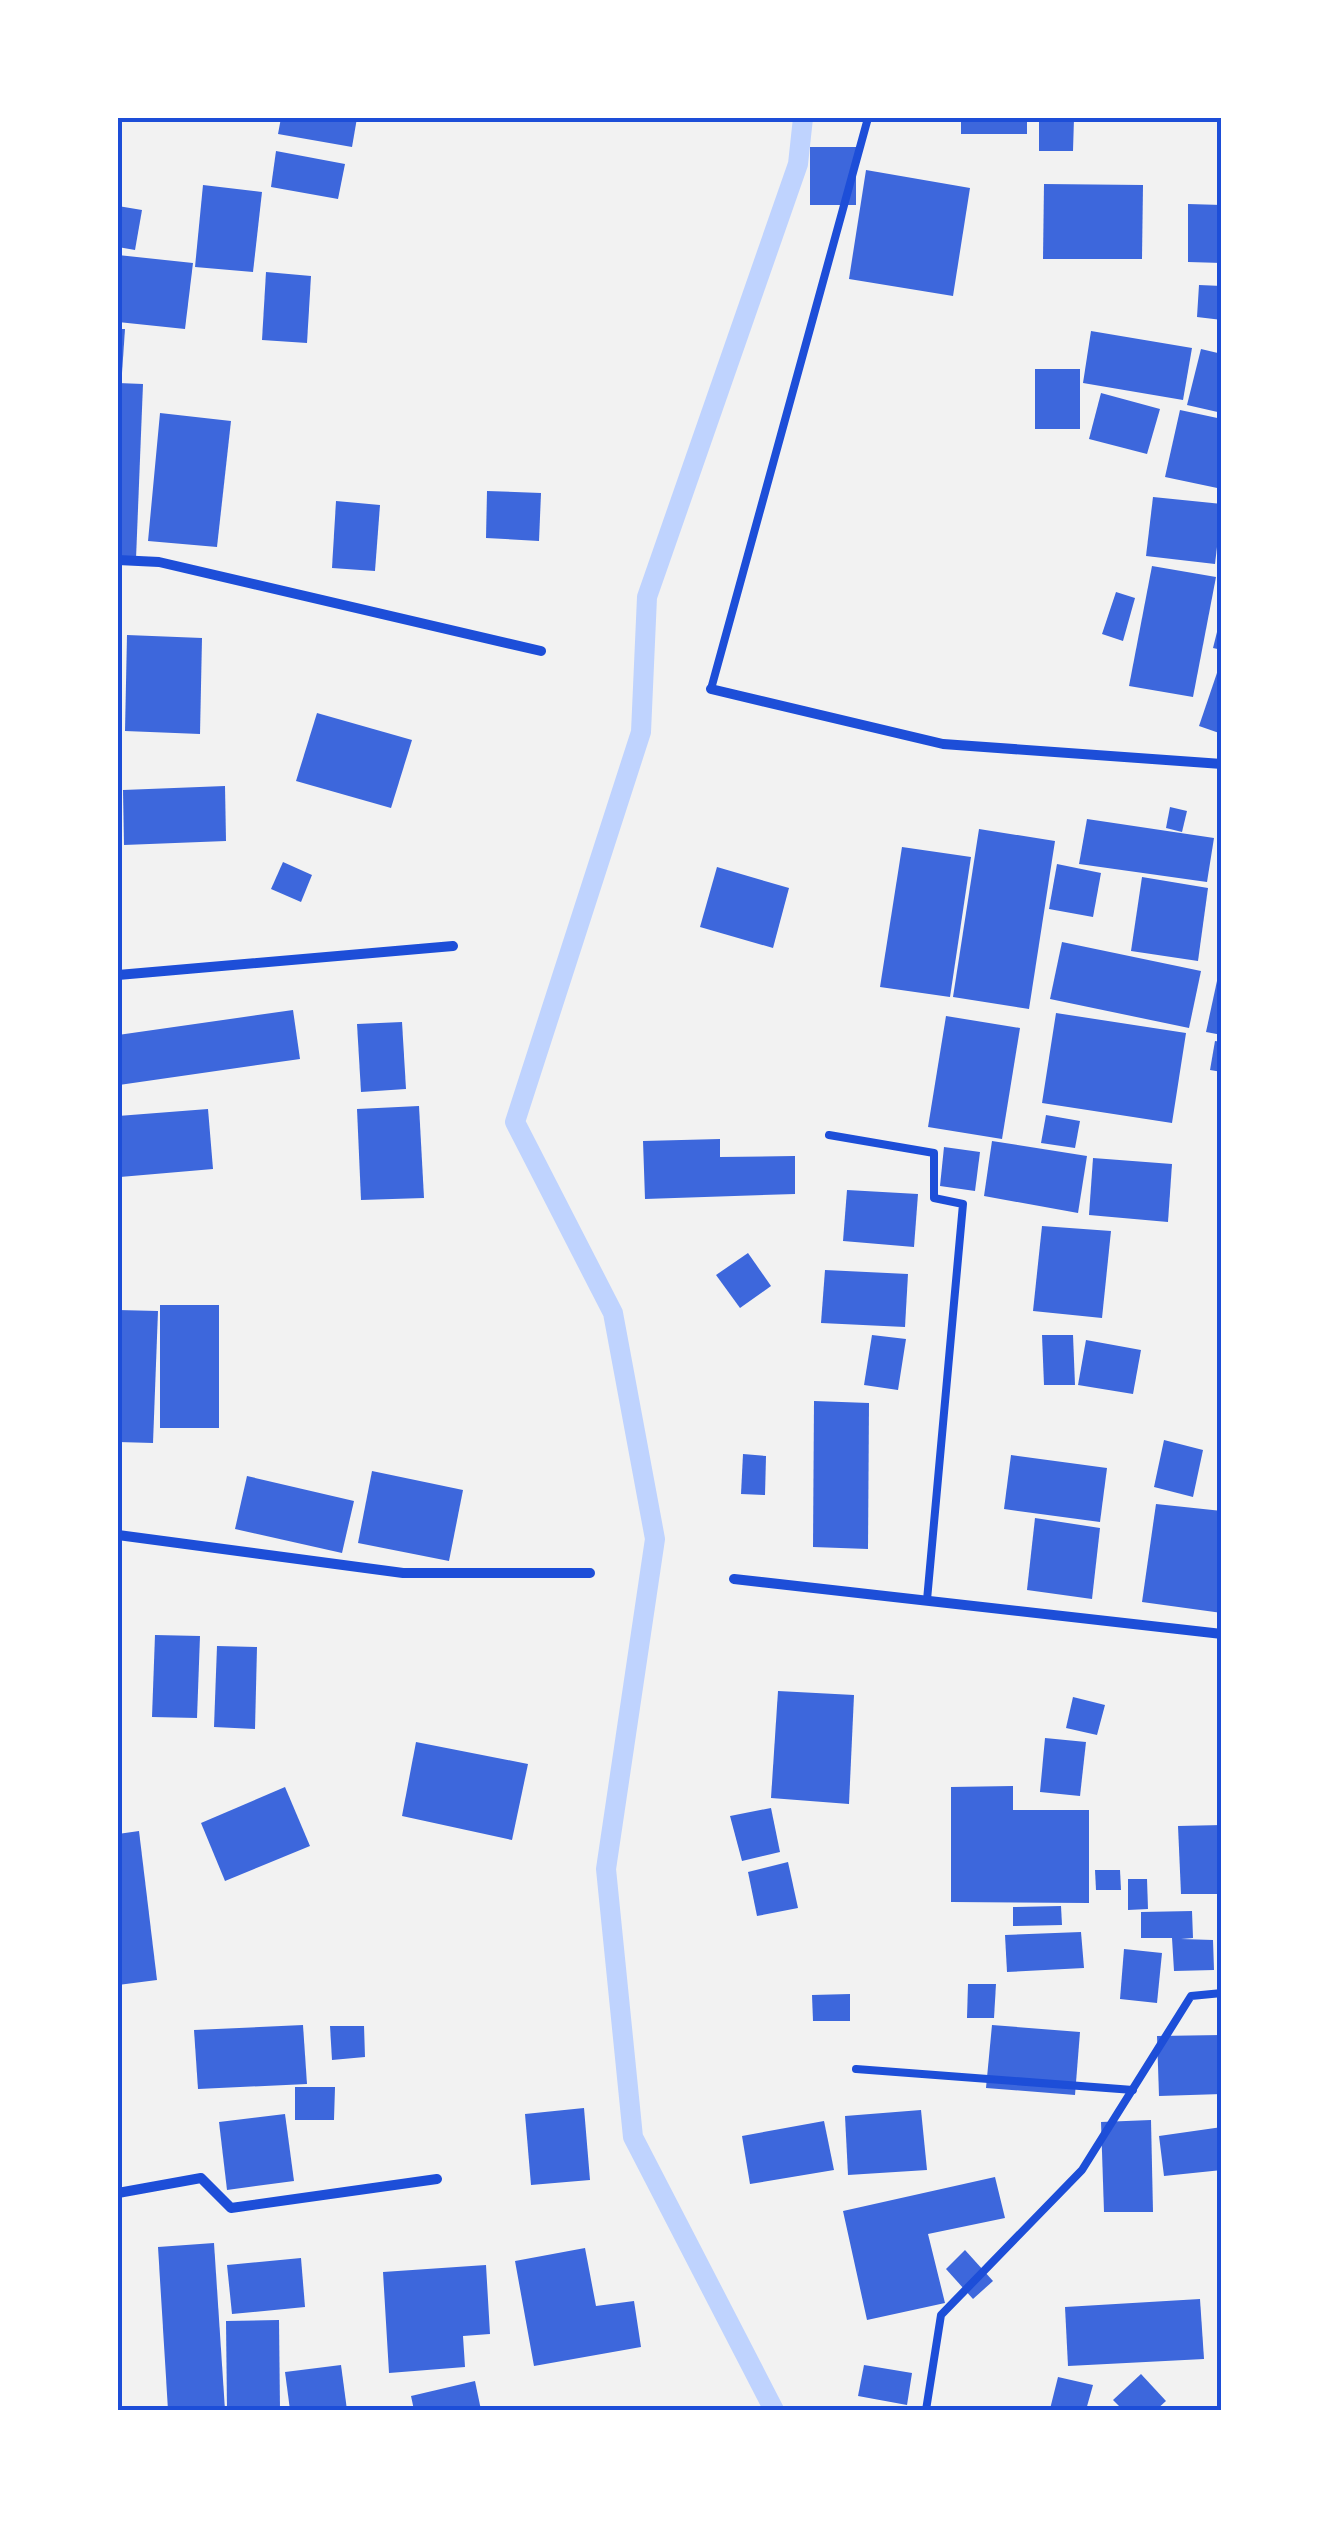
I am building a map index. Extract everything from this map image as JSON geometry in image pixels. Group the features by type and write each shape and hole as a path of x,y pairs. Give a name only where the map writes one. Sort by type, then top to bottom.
{"street":[{"path":"118,560 158,562 541,651"},
{"path":"712,688 943,744 1222,764"},
{"path":"118,975 453,946"},
{"path":"118,1536 403,1573 590,1572"},
{"path":"734,1578 1222,1634"},
{"path":"118,2193 201,2178 231,2208 436,2179"}],"lane":[{"path":"712,688 868,118"},
{"path":"829,1135 934,1153 934,1198 964,1204 927,1600"},
{"path":"926,2410 941,2315 1082,2170 1191,1996 1222,1993"},
{"path":"856,2069 1133,2090"}],"building":[{"path":"281,118 357,118 352,147 278,134"},
{"path":"961,118 1027,118 1027,134 961,134"},
{"path":"1039,118 1074,118 1073,151 1039,151"},
{"path":"810,147 856,147 856,205 810,205"},
{"path":"276,151 345,164 338,199 271,187"},
{"path":"866,170 970,188 953,296 849,279"},
{"path":"1044,184 1143,185 1142,259 1043,259"},
{"path":"203,185 262,192 253,272 195,267"},
{"path":"1188,204 1222,205 1222,263 1188,262"},
{"path":"118,206 142,210 135,250 118,247"},
{"path":"118,255 193,263 185,329 118,322"},
{"path":"266,272 311,276 307,343 262,340"},
{"path":"1199,285 1222,286 1222,320 1197,317"},
{"path":"118,329 125,329 122,373 118,373"},
{"path":"1091,331 1192,348 1183,400 1083,383"},
{"path":"1201,349 1222,354 1222,413 1187,405"},
{"path":"1035,369 1080,369 1080,429 1035,429"},
{"path":"118,383 143,384 136,559 118,558"},
{"path":"1101,393 1160,409 1147,454 1089,439"},
{"path":"1180,410 1222,419 1222,489 1165,477"},
{"path":"160,413 231,421 217,547 148,541"},
{"path":"487,491 541,493 539,541 486,538"},
{"path":"1153,497 1222,504 1215,564 1146,556"},
{"path":"336,501 380,505 375,571 332,568"},
{"path":"1152,566 1216,577 1193,697 1129,686"},
{"path":"1116,592 1135,598 1123,641 1102,634"},
{"path":"1222,620 1222,650 1213,648"},
{"path":"127,635 202,638 200,734 125,731"},
{"path":"1219,667 1222,668 1222,734 1199,726"},
{"path":"317,713 412,740 391,808 296,781"},
{"path":"225,786 226,841 124,845 123,790"},
{"path":"1170,807 1187,811 1182,832 1166,828"},
{"path":"1087,819 1214,838 1207,882 1079,864"},
{"path":"979,829 1055,841 1029,1009 953,997"},
{"path":"902,847 971,857 950,997 880,987"},
{"path":"283,862 312,875 301,902 271,889"},
{"path":"1057,864 1101,873 1093,917 1049,909"},
{"path":"717,867 789,888 773,948 700,927"},
{"path":"1142,877 1208,888 1198,961 1131,951"},
{"path":"1062,942 1201,971 1189,1028 1050,999"},
{"path":"1222,967 1222,1035 1206,1032"},
{"path":"293,1010 300,1059 119,1085 118,1035"},
{"path":"1056,1013 1186,1033 1172,1123 1042,1103"},
{"path":"946,1016 1020,1028 1002,1139 928,1127"},
{"path":"402,1022 406,1089 361,1092 357,1024"},
{"path":"1215,1041 1222,1042 1222,1072 1210,1070"},
{"path":"419,1106 424,1198 361,1200 357,1109"},
{"path":"208,1109 213,1169 120,1177 118,1116"},
{"path":"1046,1115 1080,1121 1075,1148 1041,1143"},
{"path":"720,1139 720,1157 795,1156 795,1194 645,1199 643,1141"},
{"path":"992,1141 1087,1156 1078,1213 984,1196"},
{"path":"944,1147 980,1152 975,1191 940,1186"},
{"path":"1093,1158 1172,1164 1168,1222 1089,1215"},
{"path":"847,1190 918,1194 914,1247 843,1241"},
{"path":"1042,1226 1111,1231 1102,1318 1033,1311"},
{"path":"748,1253 771,1286 740,1308 716,1275"},
{"path":"825,1270 908,1274 905,1327 821,1323"},
{"path":"160,1305 219,1305 219,1428 160,1428"},
{"path":"118,1310 158,1311 153,1443 118,1442"},
{"path":"872,1335 906,1339 898,1390 864,1385"},
{"path":"1042,1335 1073,1335 1075,1385 1044,1385"},
{"path":"1086,1340 1141,1350 1133,1394 1078,1385"},
{"path":"814,1401 869,1403 868,1549 813,1547"},
{"path":"1164,1440 1203,1450 1193,1497 1154,1487"},
{"path":"743,1454 766,1456 765,1495 741,1494"},
{"path":"1011,1455 1107,1468 1100,1522 1004,1509"},
{"path":"372,1471 463,1490 449,1561 358,1543"},
{"path":"247,1476 354,1501 342,1553 235,1529"},
{"path":"1156,1504 1222,1511 1222,1613 1142,1602"},
{"path":"1035,1518 1100,1528 1092,1599 1027,1590"},
{"path":"155,1635 200,1636 197,1718 152,1717"},
{"path":"217,1646 257,1647 255,1729 214,1727"},
{"path":"778,1691 854,1695 849,1804 771,1798"},
{"path":"1073,1697 1105,1705 1097,1735 1066,1728"},
{"path":"1045,1738 1086,1742 1080,1796 1040,1792"},
{"path":"416,1742 528,1764 512,1840 402,1816"},
{"path":"1013,1786 1013,1810 1089,1810 1089,1903 951,1902 951,1787"},
{"path":"285,1787 310,1846 225,1881 201,1823"},
{"path":"771,1808 780,1852 742,1861 730,1816"},
{"path":"1222,1825 1222,1894 1181,1894 1178,1826"},
{"path":"139,1831 157,1980 118,1985 118,1834"},
{"path":"788,1862 798,1908 757,1916 748,1872"},
{"path":"1095,1870 1120,1870 1121,1890 1096,1890"},
{"path":"1128,1879 1147,1879 1148,1909 1128,1910"},
{"path":"1061,1906 1062,1925 1013,1926 1013,1907"},
{"path":"1192,1911 1193,1938 1181,1939 1213,1940 1214,1970 1174,1971 1172,1938 1141,1938 1141,1912"},
{"path":"1081,1932 1084,1968 1007,1972 1005,1935"},
{"path":"1124,1949 1162,1953 1157,2003 1120,1999"},
{"path":"968,1984 996,1984 994,2018 967,2018"},
{"path":"850,1994 850,2021 813,2021 812,1995"},
{"path":"303,2025 307,2084 198,2089 194,2030"},
{"path":"992,2025 1080,2032 1075,2095 986,2088"},
{"path":"330,2026 364,2026 365,2057 332,2060"},
{"path":"1222,2035 1222,2094 1159,2096 1157,2036"},
{"path":"295,2087 335,2087 334,2120 295,2120"},
{"path":"584,2108 590,2180 531,2185 525,2114"},
{"path":"921,2110 927,2170 848,2175 845,2116"},
{"path":"285,2114 294,2181 227,2190 219,2122"},
{"path":"1151,2120 1153,2212 1104,2212 1101,2122"},
{"path":"824,2121 834,2170 750,2184 742,2136"},
{"path":"1222,2127 1222,2170 1164,2176 1159,2136"},
{"path":"995,2177 1005,2218 928,2234 945,2303 867,2320 843,2211"},
{"path":"214,2243 225,2410 168,2410 158,2247"},
{"path":"585,2248 596,2306 634,2301 641,2347 534,2366 515,2261"},
{"path":"965,2250 993,2281 973,2299 946,2269"},
{"path":"301,2258 305,2307 232,2314 227,2265"},
{"path":"486,2265 490,2334 463,2336 465,2367 389,2373 383,2272"},
{"path":"1200,2299 1204,2359 1068,2366 1065,2307"},
{"path":"279,2320 280,2410 227,2410 226,2321"},
{"path":"341,2365 347,2410 290,2410 285,2372"},
{"path":"864,2365 912,2373 907,2405 858,2396"},
{"path":"1141,2374 1166,2401 1156,2410 1123,2410 1113,2400"},
{"path":"1058,2377 1093,2385 1086,2410 1050,2409"},
{"path":"475,2381 481,2410 414,2410 411,2396"}],"waterway":[{"path":"774,2410 633,2137 606,1869 655,1539 613,1313 515,1122 641,732 647,597 798,164 803,118"}]}
